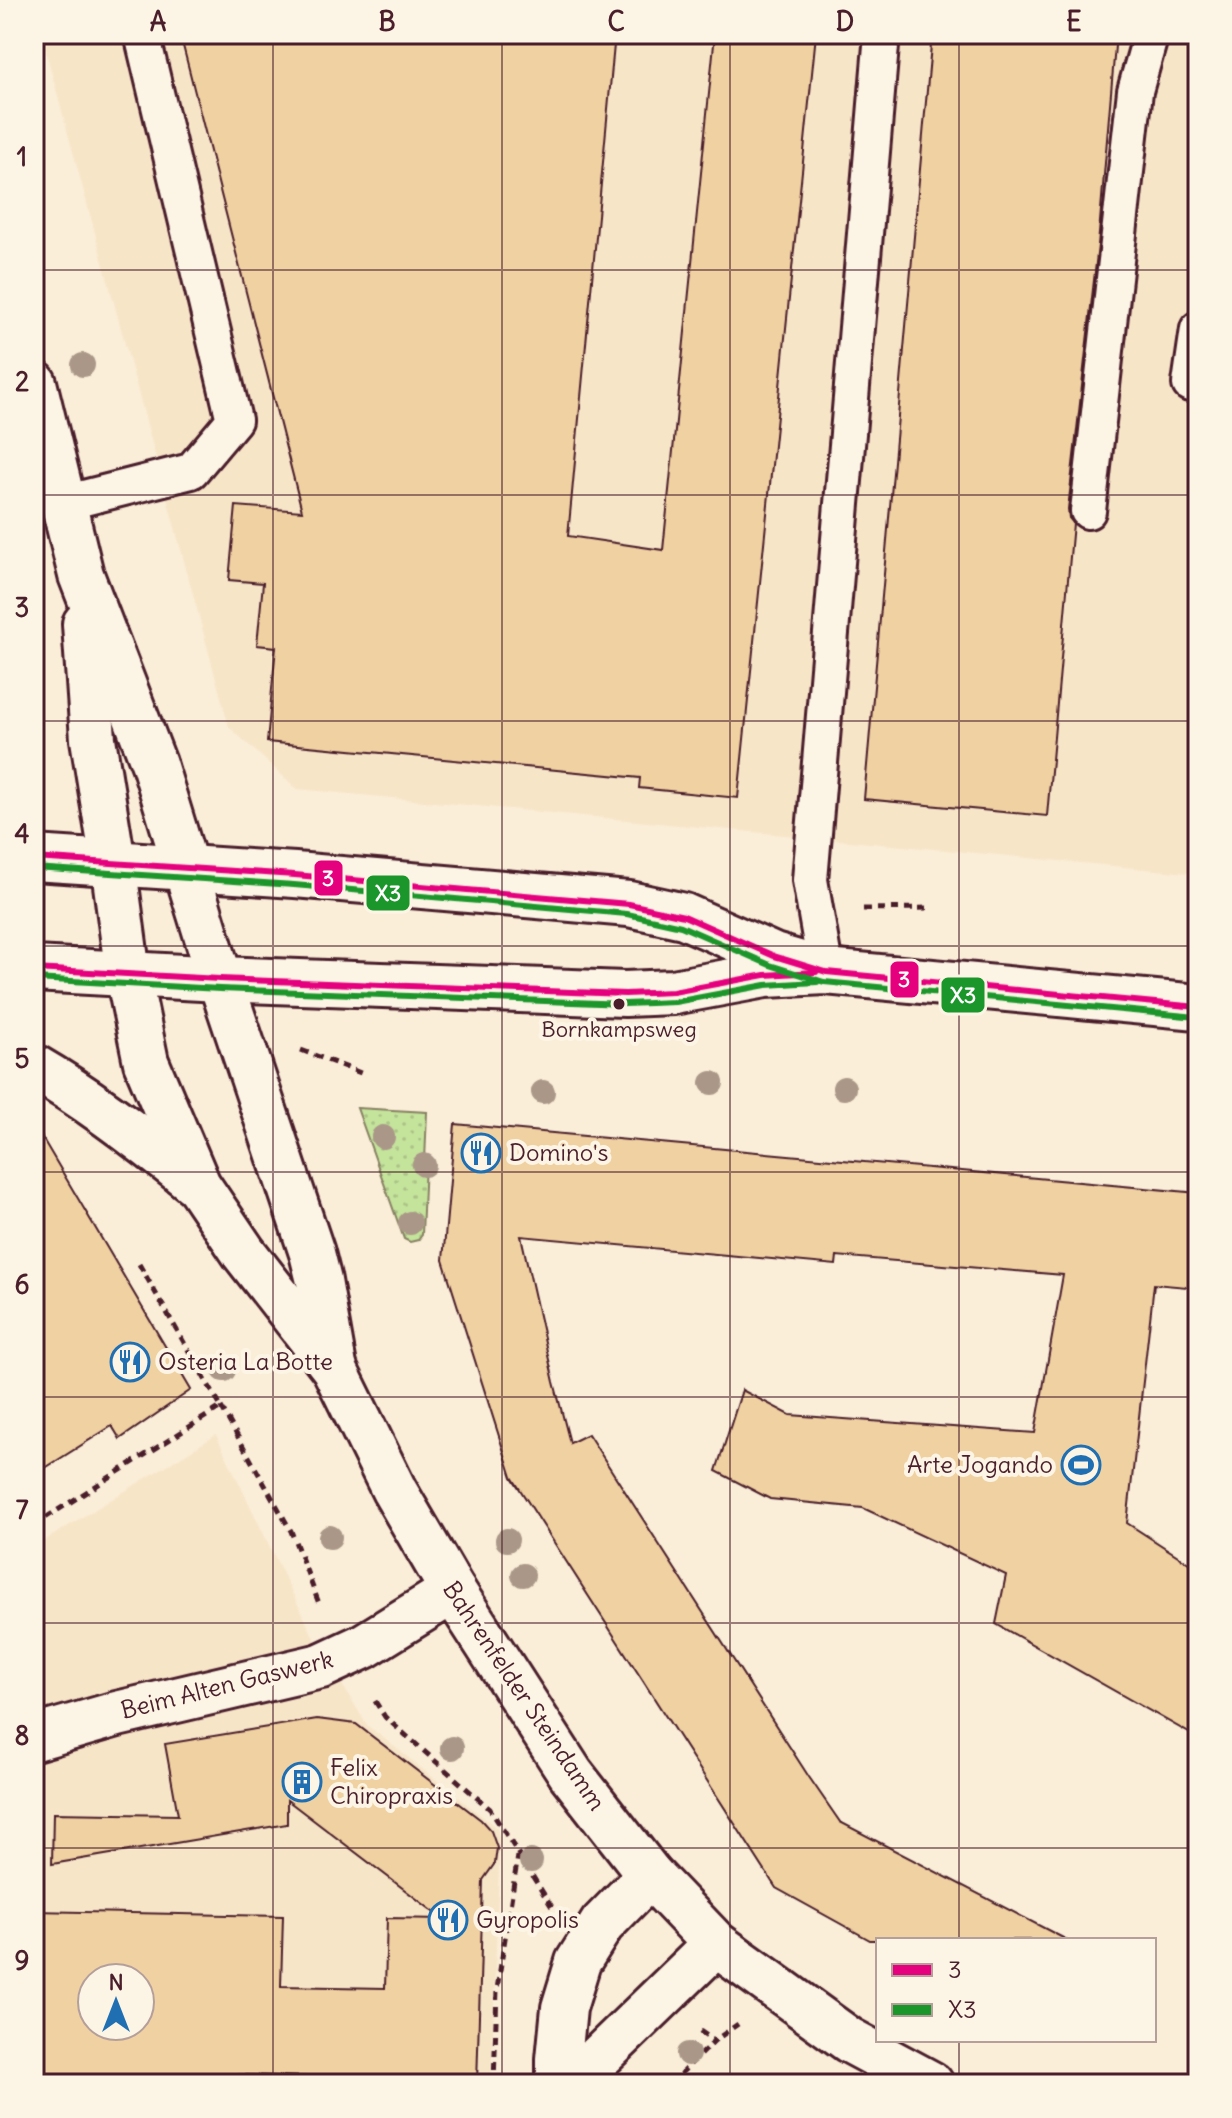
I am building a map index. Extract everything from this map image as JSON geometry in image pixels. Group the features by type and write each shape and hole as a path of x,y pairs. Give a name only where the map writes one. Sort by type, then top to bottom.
{"main road":[{"path":"34,383 81,575 154,764 220,979"},
{"path":"81,575 93,739 128,975"},
{"path":"34,858 295,875 629,904 684,916 774,956 826,972"},
{"path":"34,969 625,994 673,992 765,975 826,972 1198,1007"},
{"name":"Bahrenfelder Steindamm","path":"128,975 146,1062 198,1185 244,1253 334,1368 394,1490 453,1591 571,1774 650,1875 716,1944 849,2040 931,2084"},
{"name":"Bahrenfelder Steindamm","path":"220,979 312,1253 334,1368"},
{"path":"34,1067 66,1085 135,1133 198,1185"},
{"name":"Beim Alten Gaswerk","path":"34,1738 117,1714 321,1666 364,1646 453,1591"},
{"path":"559,2084 564,2008 578,1962 602,1924 650,1875"},
{"path":"578,2084 584,2072 716,1944"}],"lane":[{"path":"64,503 191,471 234,420 142,34"},
{"path":"826,972 810,880 882,34"},
{"path":"1088,511 1135,91 1151,34"},
{"path":"1198,329 1190,384 1198,384"}],"path":[{"path":"139,1264 291,1531 323,1614"},
{"path":"34,1525 221,1407"},
{"path":"370,1694 385,1717 490,1809 559,1917"},
{"path":"494,2084 497,1989 518,1855"},
{"path":"670,2084 714,2041 784,1992"}],"shaded area":[{"path":"41,34 1198,34 1198,874 297,789 229,727"},
{"path":"216,1435 317,1644 367,1725 497,1828 500,1840 491,2084 34,2084 34,1547"}],"green space":[{"path":"357,1108 427,1112 422,1235 418,1240 410,1242 404,1239"}],"building":[{"path":"180,34 615,34 568,536 663,550 715,34 816,34 738,798 639,788 640,778 267,742 276,647 257,645 263,583 229,580 236,506 302,511"},
{"path":"932,34 1116,34 1098,245 1068,509 1073,523 1047,816 864,799"},
{"path":"34,1124 191,1390 120,1439 112,1426 34,1475"},
{"path":"455,1124 1198,1193 1198,1288 1154,1284 1127,1523 1198,1569 1198,1738 996,1624 1006,1575 863,1508 770,1499 716,1471 742,1390 790,1415 1035,1433 1063,1275 837,1256 836,1265 521,1236 570,1443 588,1434 840,1822 1063,1938 870,1940 776,1888 512,1477 443,1260"},
{"path":"317,1719 356,1724 481,1820 491,1831 497,1848 495,1863 483,1880 477,2084 181,2073 180,2084 34,2084 34,1911 283,1916 281,1986 385,1988 387,1918 443,1919 287,1800 287,1824 52,1864 53,1813 178,1815 165,1744"}],"transit line":[{"name":"3","path":"34,858 295,875 629,904 684,916 774,956 826,972 1198,1007"},
{"name":"X3","path":"34,868 294,885 627,914 681,926 770,965 824,982 1197,1017"},
{"name":"3","path":"34,969 625,994 673,992 765,975 816,972"},
{"name":"X3","path":"34,979 625,1004 675,1002 766,985 817,982"}],"place":[{"name":"Bornkampsweg","path":"619,1004"},
{"name":"Domino's","path":"481,1153"},
{"name":"Osteria La Botte","path":"130,1362"},
{"name":"Arte Jogando","path":"1081,1465"},
{"name":"Felix Chiropraxis","path":"302,1782"},
{"name":"Gyropolis","path":"448,1920"}]}
